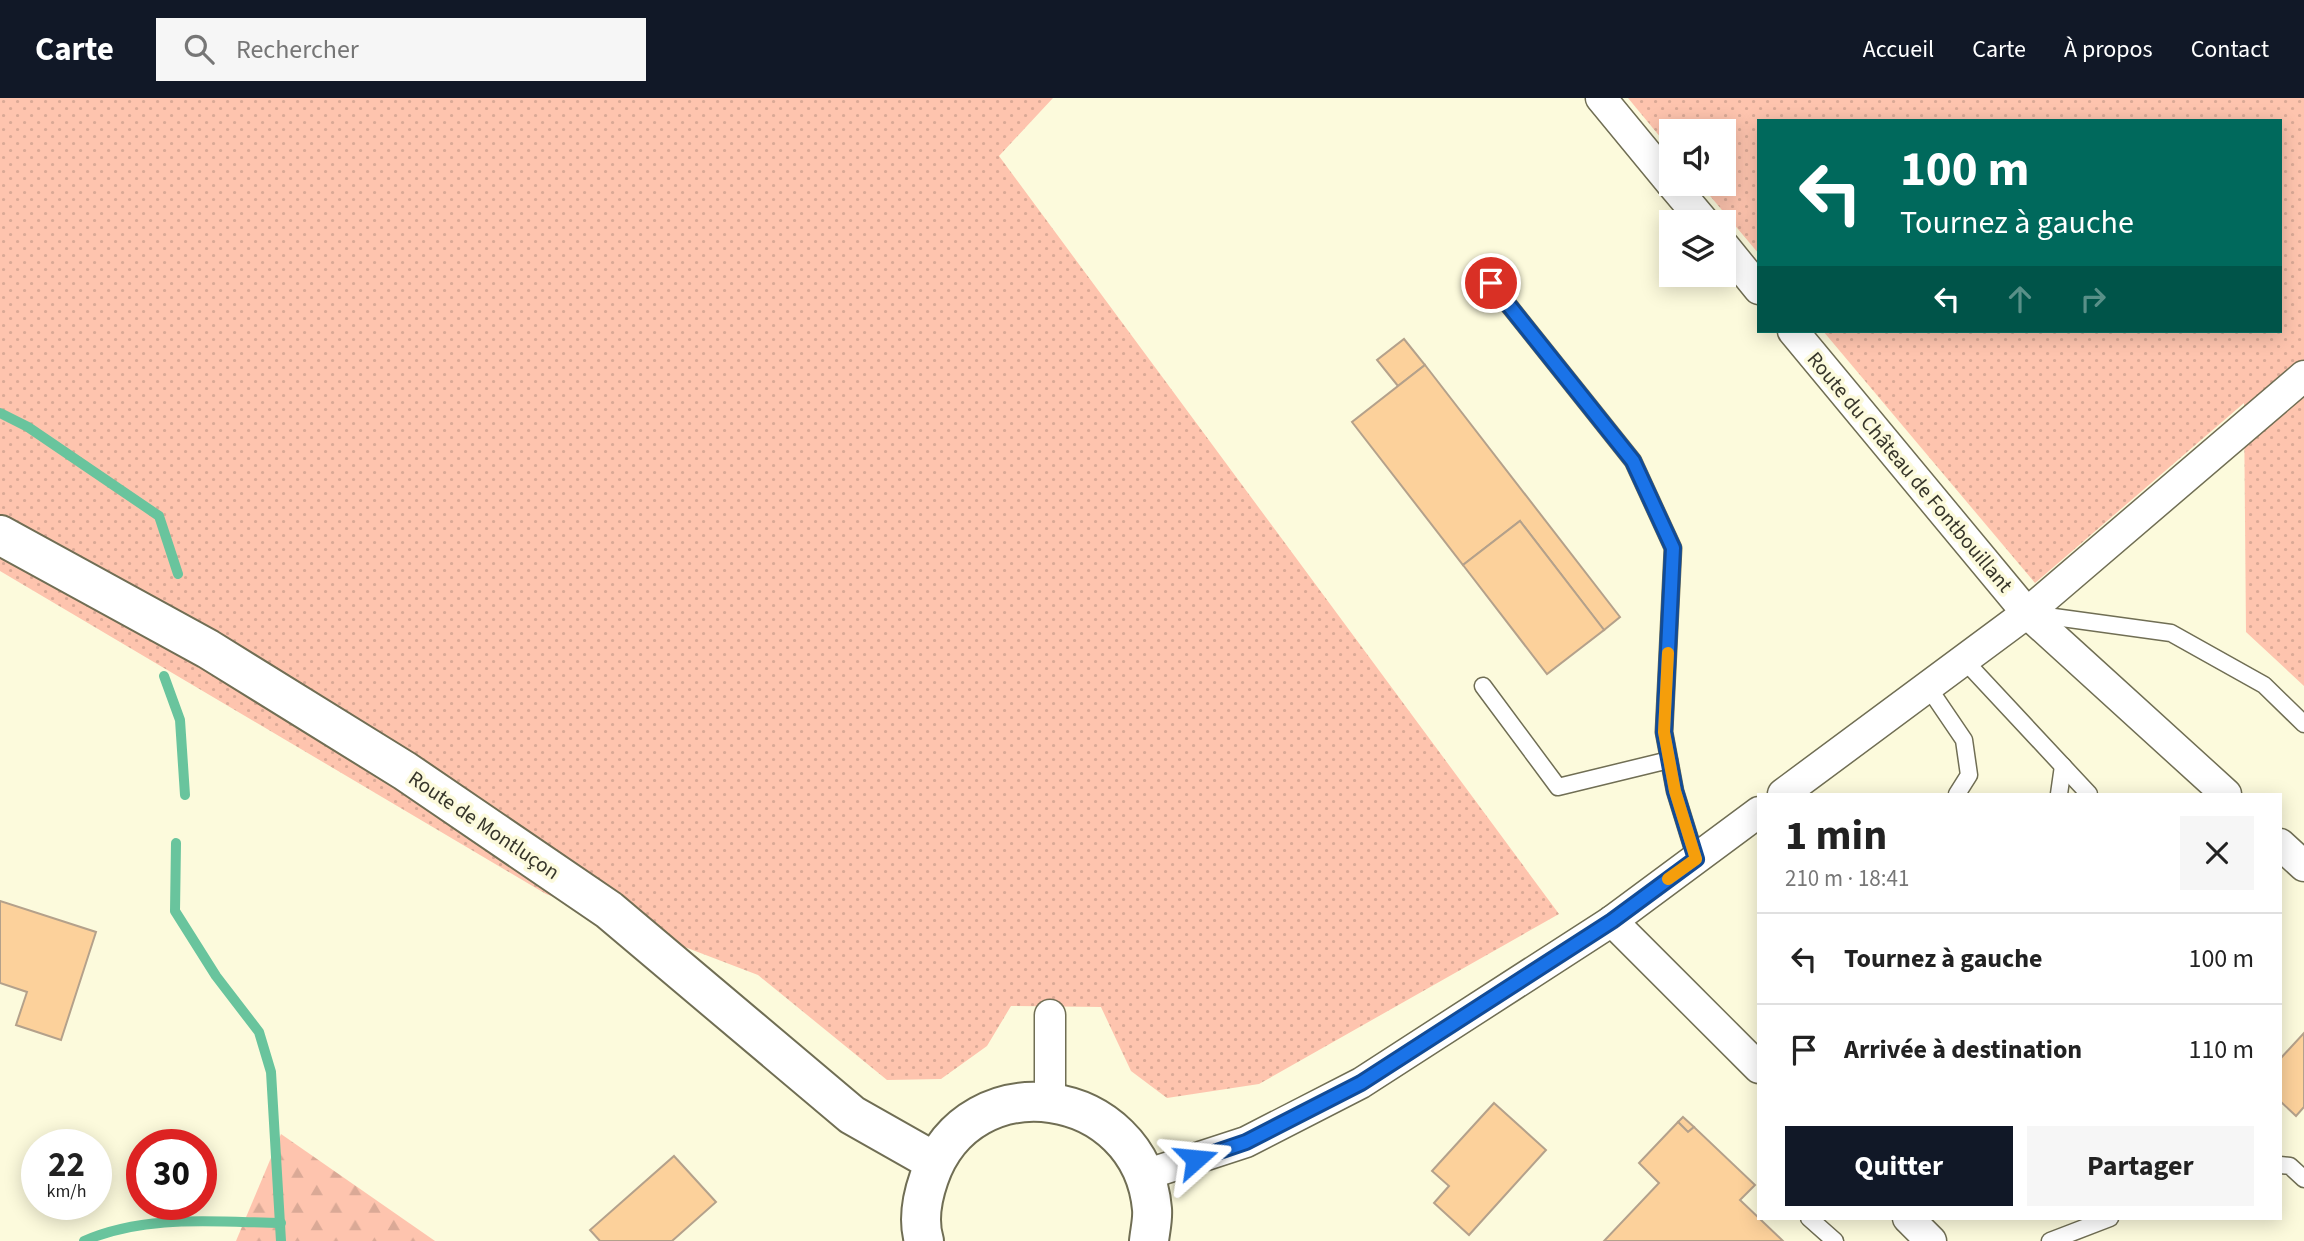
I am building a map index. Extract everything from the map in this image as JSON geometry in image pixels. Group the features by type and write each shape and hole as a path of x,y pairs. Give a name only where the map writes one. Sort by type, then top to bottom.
{"main road":[{"name":"Route de Montluçon","path":"0,535 208,649 405,771 609,910 852,1115 935,1162"},
{"path":"924,1241 923,1196 935,1162 957,1132 988,1111 1025,1101 1062,1103 1097,1118 1126,1143 1145,1175 1153,1210 1149,1241"}],"street":[{"path":"1601,98 1659,167"},
{"path":"1683,196 1694,210"},
{"path":"1736,261 1757,287"},
{"name":"Route du Château de Fontbouillant","path":"1795,333 2027,613 2225,793"},
{"path":"1784,793 2027,613 2304,376"},
{"path":"1145,1175 1246,1142 1361,1083 1612,921 1757,813"},
{"path":"2282,846 2304,866"},
{"path":"1612,921 1757,1066"},
{"path":"1050,1015 1050,1103"}],"lane":[{"path":"1491,283 1633,461 1673,548 1664,732 1675,791 1696,859"},
{"path":"2027,613 2171,633 2264,685 2304,724"},
{"path":"1964,660 2088,793"},
{"path":"1483,686 1558,787 1669,760"},
{"path":"1928,687 1964,740 1974,793"},
{"path":"2059,793 2063,766"},
{"path":"1958,793 1969,775"},
{"path":"2282,1165 2290,1166 2304,1179"},
{"path":"1812,1220 1835,1241"},
{"path":"2050,1241 2105,1220"}],"green space":[{"path":"0,98 1053,98 999,156 1559,914 1259,1084 1167,1098 1131,1071 1101,1007 1011,1006 987,1046 941,1079 887,1080 758,975 546,894 0,571"},
{"path":"1628,98 2304,98 2304,686 2246,632 2244,403 2035,583 1825,333 2282,333 2282,119 1757,119 1757,252 1736,227 1736,210 1722,210 1710,196 1736,196 1736,119 1659,119 1659,135"},
{"path":"281,1134 435,1241 236,1241"}],"building":[{"path":"1404,339 1425,365 1398,386 1377,360"},
{"path":"1425,365 1620,617 1604,630 1520,521 1463,565 1352,422"},
{"path":"1520,521 1604,630 1547,674 1463,565"},
{"path":"0,901 96,932 61,1040 16,1025 27,992 0,983"},
{"path":"2304,1033 2304,1107 2296,1116 2282,1103 2282,1057"},
{"path":"1494,1103 1546,1150 1469,1235 1434,1203 1449,1186 1432,1171"},
{"path":"1683,1117 1694,1127 1688,1132 1678,1122"},
{"path":"1678,1122 1688,1132 1694,1127 1755,1185 1740,1200 1757,1216 1757,1220 1761,1220 1783,1241 1604,1241 1659,1183 1639,1163"},
{"path":"674,1156 716,1202 672,1241 600,1241 590,1230"}],"waterway":[{"path":"0,413 28,427 159,516 178,574"},
{"path":"164,676 180,720 185,795"},
{"path":"176,843 175,911 216,976 259,1032 271,1072 281,1241"},
{"path":"84,1241 107,1232 156,1223 281,1223"}],"slow traffic":[{"path":"1668,653 1664,732 1675,791 1696,859 1668,879"}],"route":[{"path":"1196,1159 1246,1142 1361,1083 1612,921 1696,859 1675,791 1664,732 1673,548 1633,461 1491,283"}]}
